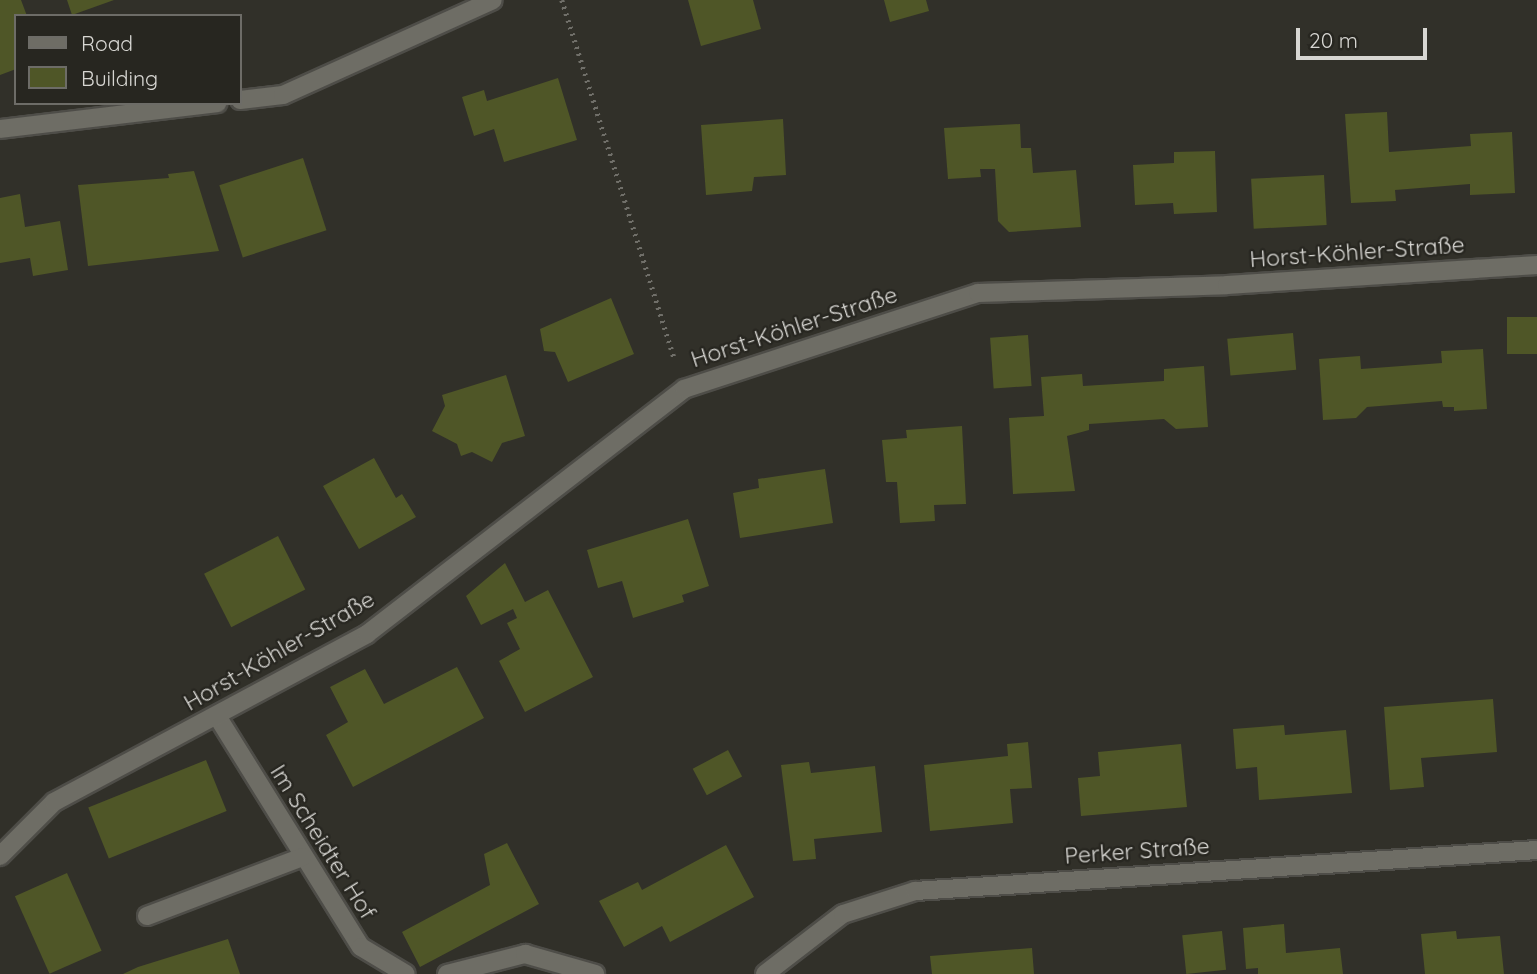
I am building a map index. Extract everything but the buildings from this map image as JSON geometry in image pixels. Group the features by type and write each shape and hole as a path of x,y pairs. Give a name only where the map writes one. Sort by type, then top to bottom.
{"street":[{"path":"242,100 283,95 493,0"},
{"path":"0,129 200,105"},
{"name":"Horst-Köhler-Straße","path":"0,856 54,802 367,634 684,389 978,293 1227,285 1537,265"},
{"name":"Im Scheidter Hof","path":"218,716 302,857 361,947 406,974"},
{"name":"Perker Straße","path":"765,974 843,914 915,891 1537,850"},
{"path":"147,916 302,857"},
{"path":"447,974 525,954 595,974"}],"path":[{"path":"562,0 684,389"}]}
